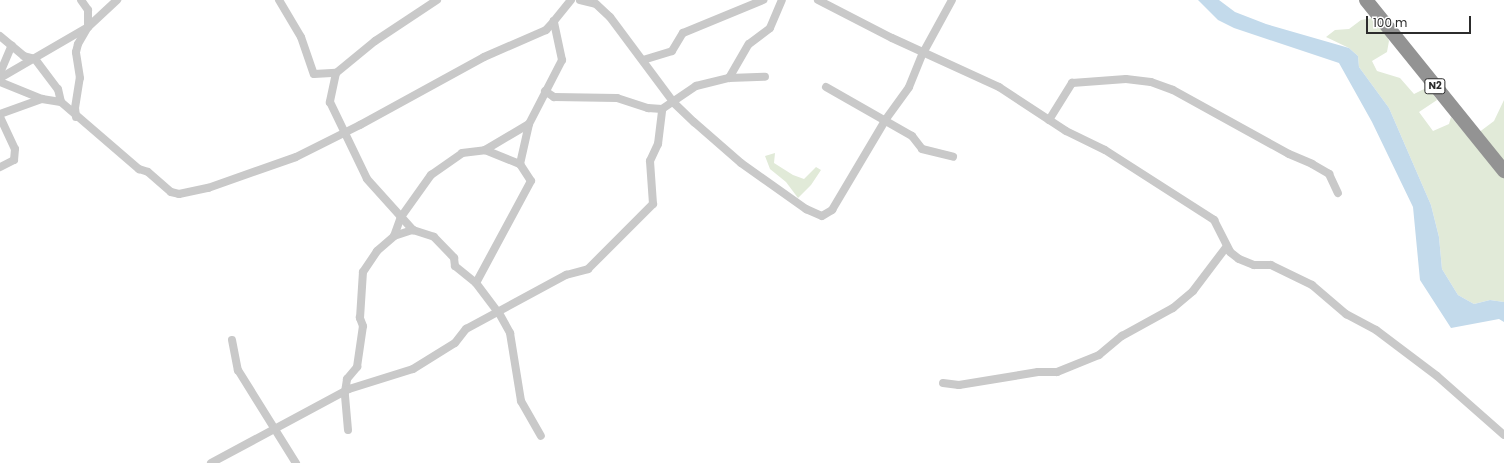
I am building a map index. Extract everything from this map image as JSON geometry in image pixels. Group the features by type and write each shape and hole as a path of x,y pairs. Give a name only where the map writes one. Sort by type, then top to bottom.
{"highway":[{"name":"N2","path":"1366,0 1504,171"}],"street":[{"path":"76,117 75,108 80,78 76,52 78,44 88,27 88,10 81,0"},
{"path":"0,78 88,27 117,0"},
{"path":"280,0 301,37 314,74 336,73 375,41 437,0"},
{"path":"0,36 24,56 35,59 58,89 61,102 76,117 139,169 148,172 171,192 179,194 208,188 296,157 345,133 484,57 546,30 571,0"},
{"path":"580,0 598,2 674,103 741,163 806,209 822,216 832,210 886,119 909,87 923,53 952,0"},
{"path":"643,60 672,51 683,33 763,0"},
{"path":"729,78 749,44 770,28 782,0"},
{"path":"818,0 923,53 998,87 1066,131 1105,150 1202,211 1214,220 1230,252 1239,259 1254,264 1271,265 1312,285 1346,314 1376,330 1436,376 1504,435"},
{"path":"520,164 529,124 562,60 554,21"},
{"path":"0,72 12,45"},
{"path":"336,73 330,102 367,179 413,230 434,237 454,258 455,266 476,283 499,313 510,333 522,401 541,436"},
{"path":"545,91 554,97 617,98 648,108 662,109 674,103 696,86 729,78 764,77"},
{"path":"1049,120 1072,83 1126,79 1151,82 1173,90 1289,154 1312,164 1329,174 1338,193"},
{"path":"0,82 42,99 61,102"},
{"path":"826,87 886,119 912,136 922,149 953,157"},
{"path":"0,167 14,160 15,149 0,115 42,99"},
{"path":"211,463 345,392 413,369 455,343 466,329 499,313 566,275 588,269 653,204 650,161 658,144 662,109"},
{"path":"394,236 401,218 431,174 462,153 485,150 529,124"},
{"path":"476,283 531,181 520,164 485,150"},
{"path":"348,430 345,392 347,379 357,367 362,326 360,318 363,272 377,251 394,236 413,230"},
{"path":"943,383 959,385 1038,372 1057,372 1099,355 1122,336 1173,308 1192,291 1227,246"},
{"path":"232,340 238,370 296,463"}],"green space":[{"path":"1373,18 1385,32 1389,41 1387,52 1372,61 1377,71 1400,78 1414,94 1428,87 1437,100 1419,112 1433,131 1449,124 1451,117 1470,139 1494,121 1504,100 1504,302 1490,300 1474,304 1458,295 1442,269 1439,237 1431,205 1389,108 1359,67 1358,56 1349,48 1326,37 1335,30 1349,29 1361,20"},
{"path":"775,153 774,163 793,175 804,179 816,167 821,170 811,185 798,198 786,182 770,169 765,156"}],"water":[{"path":"1198,0 1219,0 1235,12 1266,24 1349,48 1358,56 1359,67 1389,108 1431,205 1439,237 1442,269 1458,295 1474,304 1490,300 1504,302 1504,322 1499,319 1451,328 1420,280 1413,207 1372,122 1339,63 1234,28 1218,20"}]}
